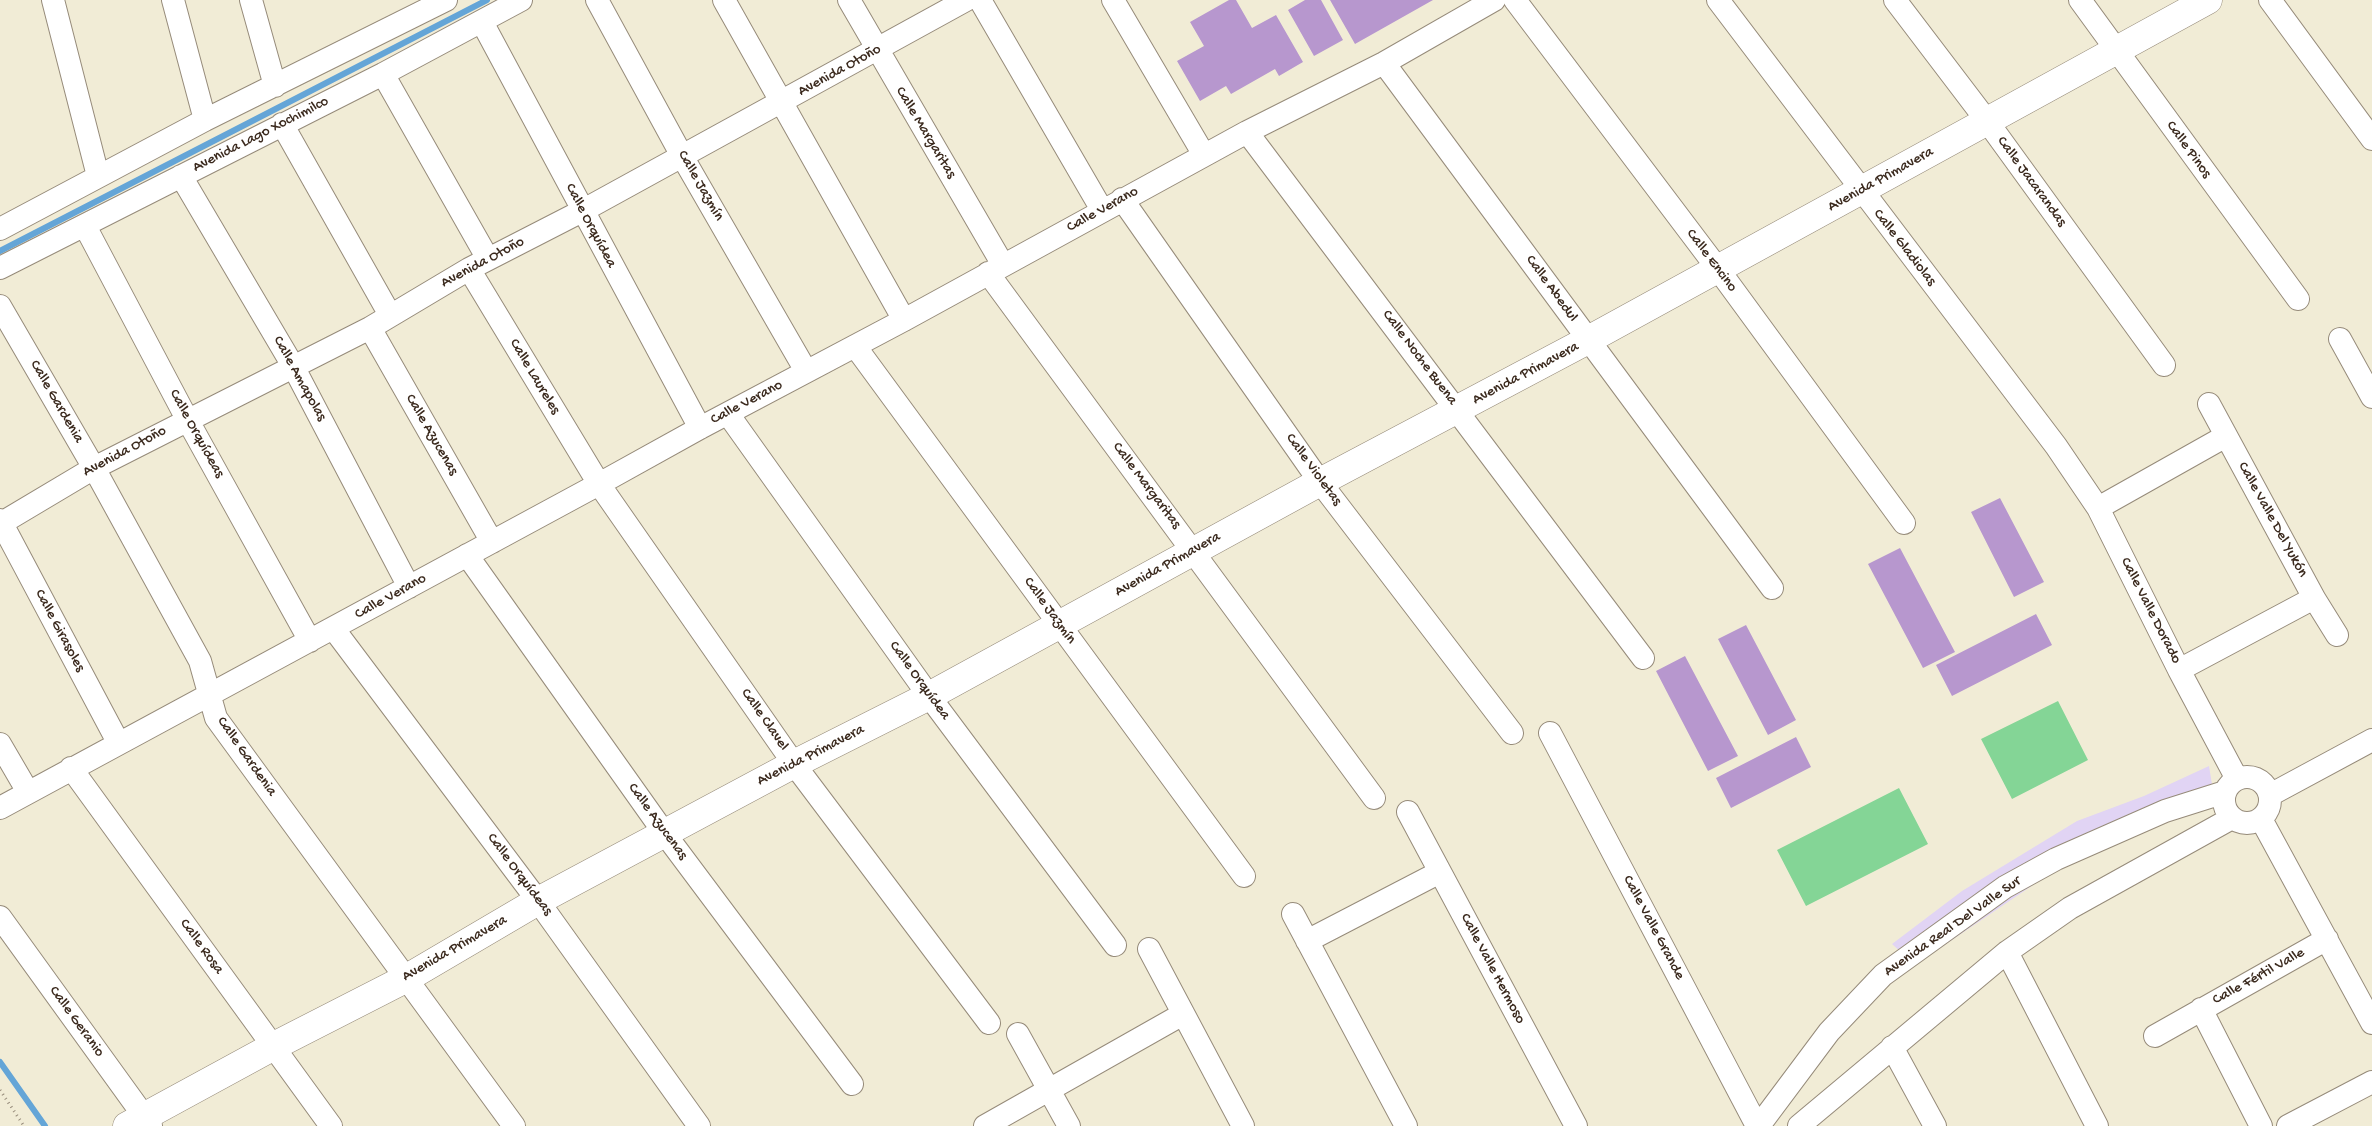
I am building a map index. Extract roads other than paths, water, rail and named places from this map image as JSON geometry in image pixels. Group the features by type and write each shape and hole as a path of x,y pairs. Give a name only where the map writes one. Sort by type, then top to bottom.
{"street":[{"path":"53,0 98,176"},
{"path":"173,0 205,120"},
{"path":"251,0 275,86"},
{"path":"0,229 205,120 446,0"},
{"name":"Avenida Lago Xochimilco","path":"0,268 383,74 521,0"},
{"name":"Calle Jazmín","path":"598,0 682,156 806,371"},
{"path":"724,0 780,104 904,320"},
{"name":"Calle Margaritas","path":"849,0 995,269 1194,550 1374,798"},
{"name":"Avenida Otoño","path":"1,522 94,468 187,419 370,328 479,264 582,212 877,51 966,0"},
{"path":"980,0 1102,210"},
{"path":"1113,0 1204,155"},
{"name":"Calle Verano","path":"0,808 118,742 211,694 700,428 904,320 1122,199 1247,132 1384,63 1494,0"},
{"name":"Calle Encino","path":"1515,0 1718,269 1904,523"},
{"name":"Calle Gladiolas","path":"1718,0 2056,446"},
{"name":"Calle Jacarandas","path":"1895,0 1987,121 2164,365"},
{"name":"Calle Pinos","path":"2080,0 2115,51 2298,299"},
{"name":"Avenida Primavera","path":"141,1123 274,1046 407,978 538,901 794,764 929,696 1194,550 1588,340 2208,0"},
{"path":"2270,0 2372,139"},
{"name":"Calle Orquídea","path":"482,22 582,212 700,428"},
{"name":"Calle Abedul","path":"1384,63 1772,588"},
{"name":"Calle Laureles","path":"383,74 479,264 599,484"},
{"path":"282,124 390,315"},
{"name":"Calle Noche Buena","path":"1247,132 1644,658"},
{"name":"Calle Amapolas","path":"181,176 293,366 409,587"},
{"name":"Calle Violetas","path":"1122,199 1320,482 1512,733"},
{"name":"Calle Orquídeas","path":"84,226 187,419 310,640"},
{"name":"Calle Gardenia","path":"0,306 94,468 200,661 211,694 216,718 514,1126"},
{"name":"Calle Azucenas","path":"370,328 492,542"},
{"path":"2340,339 2364,362 2372,397"},
{"name":"Calle Jazmín","path":"855,346 1244,876"},
{"name":"Calle Valle Del Yukón","path":"2209,404 2314,598 2337,635"},
{"name":"Calle Orquídea","path":"728,414 929,696 1115,945"},
{"path":"2098,508 2226,436"},
{"name":"Calle Valle Dorado","path":"2056,446 2098,508 2179,670 2231,785"},
{"name":"Calle Clavel","path":"599,484 794,764 989,1023"},
{"name":"Calle Girasoles","path":"1,522 118,742"},
{"name":"Calle Azucenas","path":"467,555 665,834 852,1084"},
{"path":"2179,670 2314,598"},
{"name":"Calle Orquídeas","path":"333,628 538,901 699,1126"},
{"name":"Calle Valle Grande","path":"1550,733 1761,1125"},
{"path":"2270,795 2372,740"},
{"path":"0,744 28,792"},
{"name":"Calle Rosa","path":"70,768 331,1126"},
{"path":"2251,777 2263,783 2270,795 2270,804 2261,819 2252,823 2242,823 2232,818 2224,806 2231,785 2251,777"},
{"name":"Avenida Real Del Valle Sur","path":"1761,1125 1829,1032 1883,975 2005,887 2056,859 2165,811 2231,785"},
{"name":"Calle Valle Hermoso","path":"1408,812 1576,1126"},
{"path":"1799,1126 2007,952 2070,908 2232,818"},
{"path":"2261,819 2372,1023"},
{"path":"1307,940 1440,872"},
{"path":"1293,914 1406,1126"},
{"name":"Calle Geranio","path":"0,917 141,1123"},
{"name":"Calle Fértil Valle","path":"2261,1126 2201,1009 2328,939"},
{"path":"1149,949 1243,1126"},
{"path":"2007,952 2097,1126"},
{"path":"2155,1036 2201,1009"},
{"path":"985,1126 1183,1014"},
{"path":"1018,1034 1069,1126"},
{"path":"1892,1047 1935,1126"},
{"path":"2288,1126 2372,1082"}],"waterway":[{"path":"0,251 487,0"},
{"path":"0,1062 45,1126"}]}
